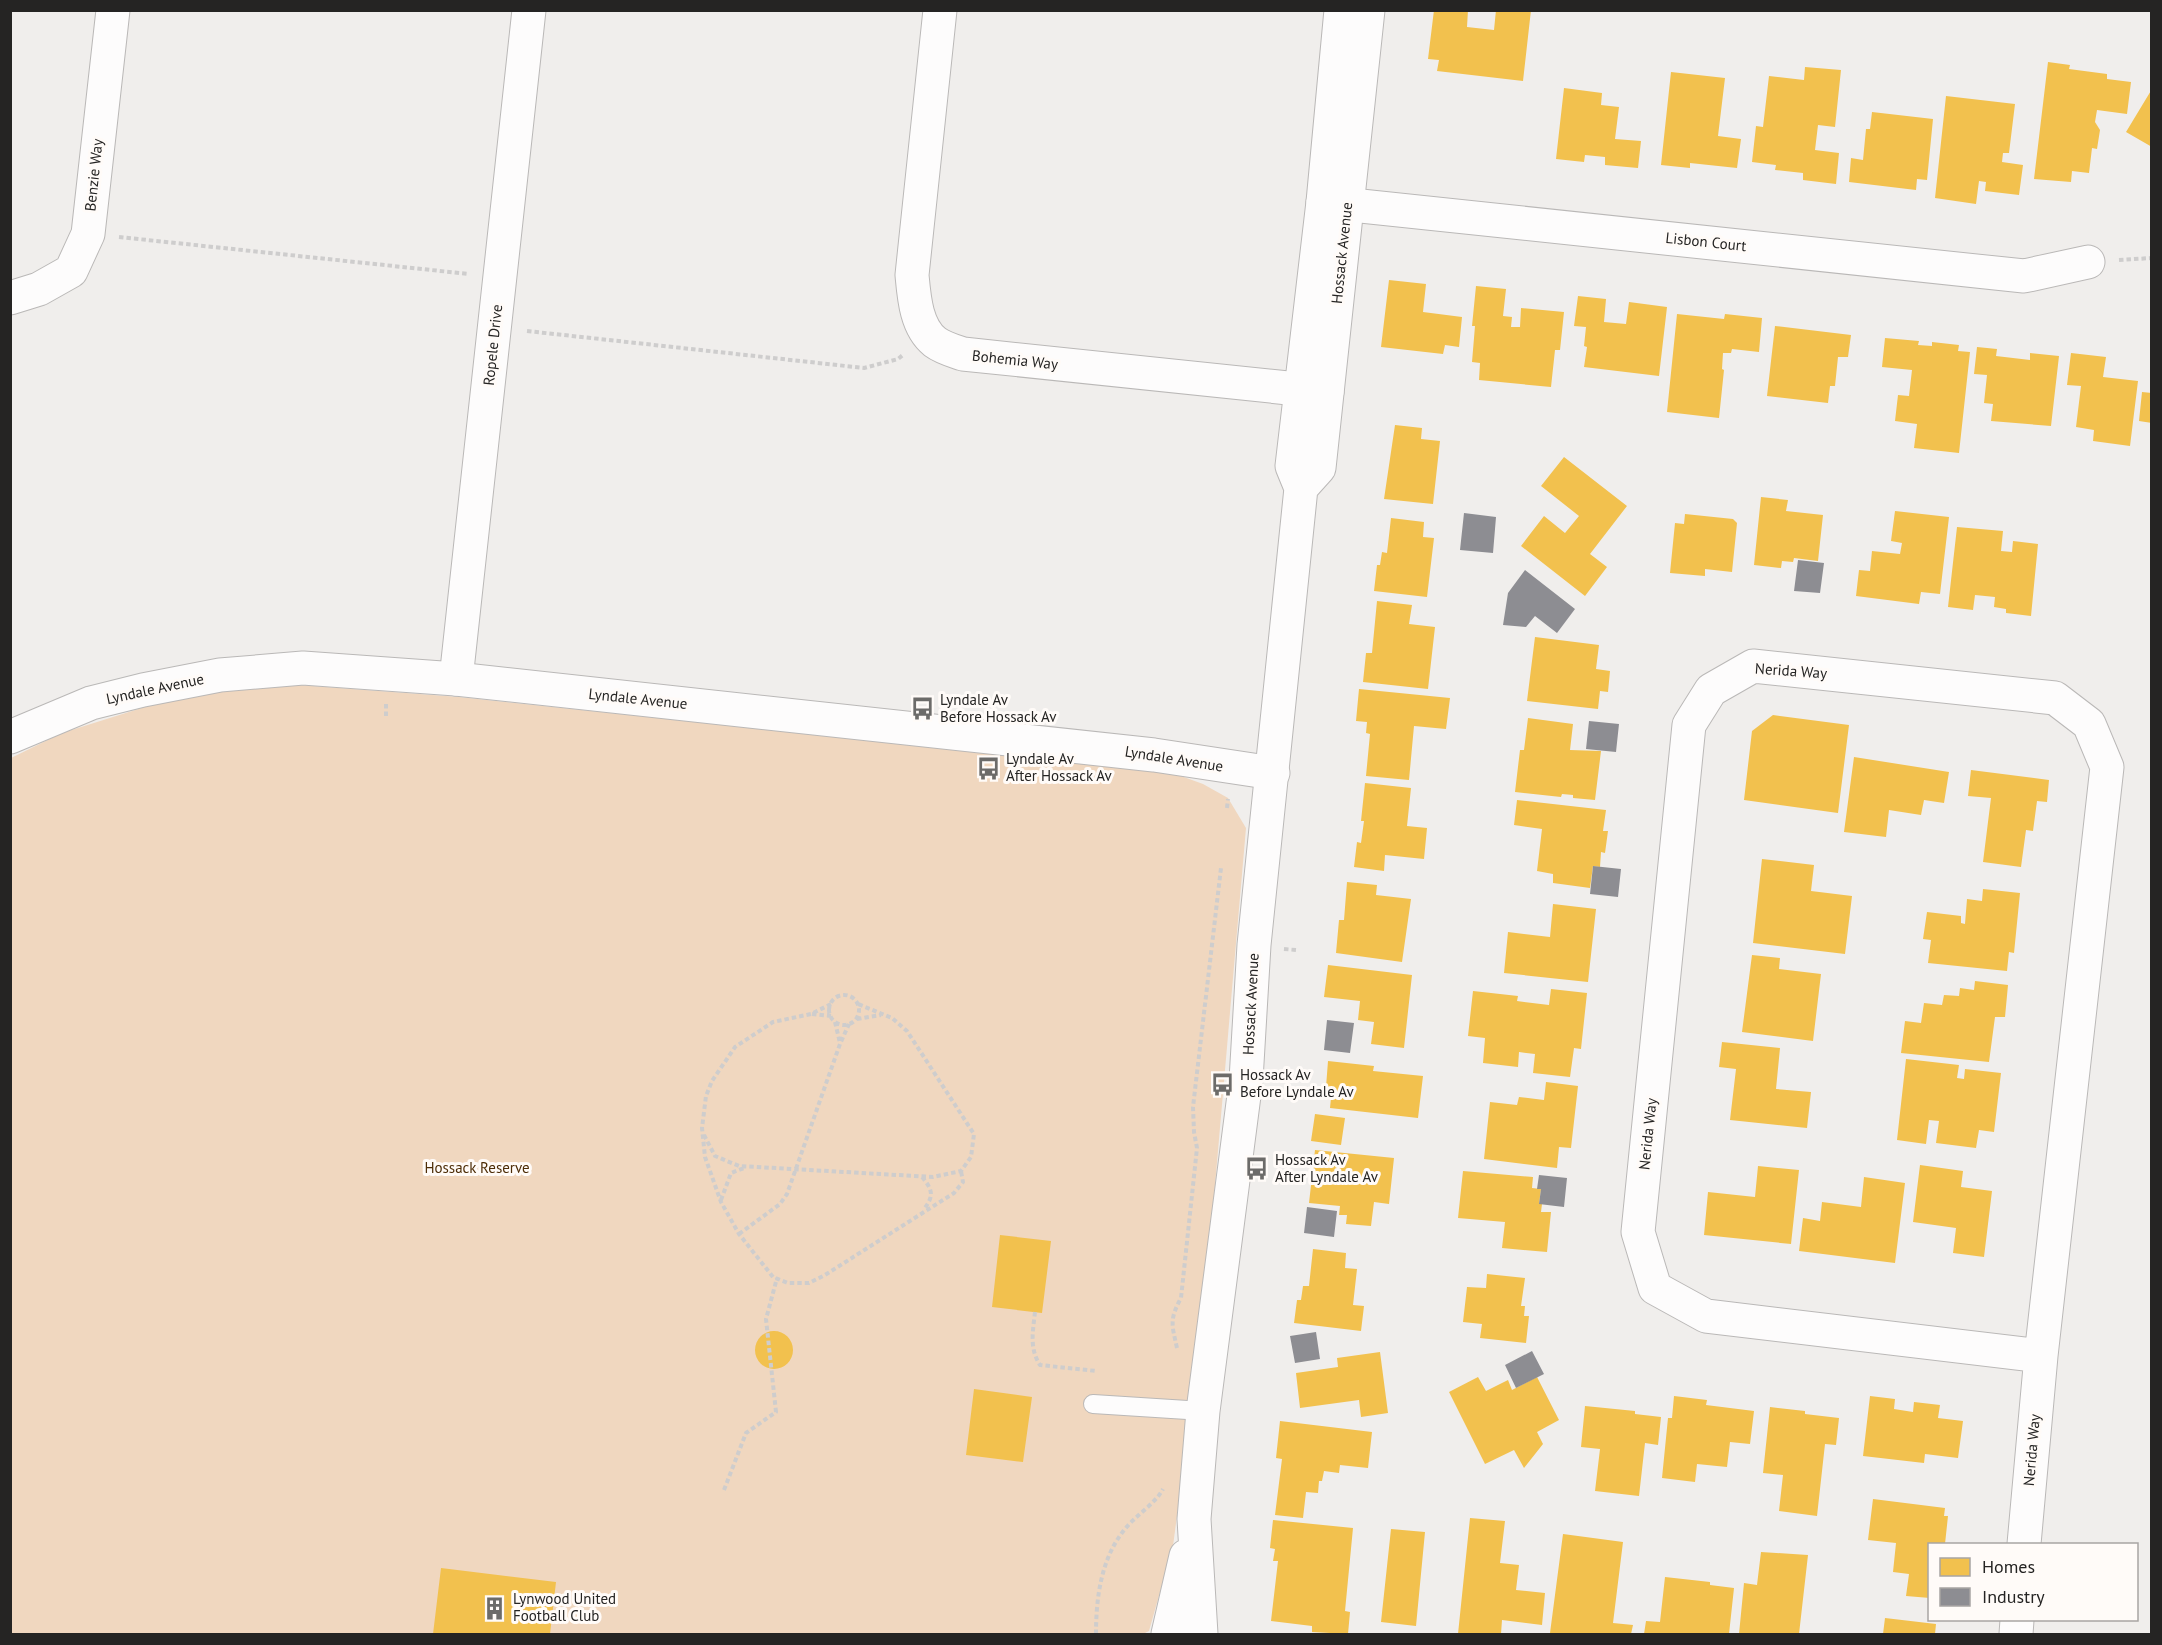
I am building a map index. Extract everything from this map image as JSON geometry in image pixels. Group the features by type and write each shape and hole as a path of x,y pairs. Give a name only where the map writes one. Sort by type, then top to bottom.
{"street":[{"name":"Benzie Way","path":"10,298 39,289 70,271 88,234 113,10"},
{"name":"Ropele Drive","path":"456,679 529,10"},
{"path":"927,333 915,306 912,274 940,10"},
{"name":"Hossack Avenue","path":"1335,203 1341,10"},
{"name":"Hossack Avenue","path":"1168,1635 1194,1519 1203,1411 1246,1080 1253,956 1301,488 1292,466 1314,391 1335,203 1368,10"},
{"name":"Lisbon Court","path":"1335,203 2024,276 2088,262"},
{"name":"Bohemia Way","path":"927,333 936,343 963,354 1314,391"},
{"name":"Nerida Way","path":"2024,1543 2041,1356 2107,767 2089,724 2055,698 1753,666 1711,690 1689,725 1638,1232 1655,1288 1706,1316 2041,1356"},
{"name":"Lyndale Avenue","path":"10,737 91,703 220,675 303,668 456,679 1154,755 1273,773"},
{"name":"Hossack Avenue","path":"1194,1519 1202,1635"}],"lane":[{"path":"1093,1404 1203,1411"}],"path":[{"path":"88,234 500,277"},
{"path":"495,328 864,368 898,359 927,333"},
{"path":"1179,1358 1171,1325 1174,1311 1181,1298 1197,1148 1193,1107 1221,868"},
{"path":"857,1019 860,1009 856,1000 848,995 837,996 831,1004 811,1014 773,1022 735,1047 712,1081 706,1096 702,1128 705,1157 721,1202 739,1234 773,1276 788,1283 809,1283 954,1193 963,1182 961,1171"},
{"path":"831,1004 831,1016 835,1022 840,1044"},
{"path":"702,1128 715,1156 739,1166 933,1177 961,1171 971,1157 974,1134 907,1031 892,1018 858,1004"},
{"path":"811,1014 831,1016"},
{"path":"835,1022 844,1025 857,1019 881,1014"},
{"path":"739,1234 780,1204 787,1194 849,1024"},
{"path":"721,1202 722,1192 731,1173 748,1167"},
{"path":"921,1212 931,1200 929,1185 922,1176"},
{"path":"724,1490 746,1433 776,1412 766,1319 777,1278"},
{"path":"1035,1312 1032,1346 1040,1365 1096,1371"},
{"path":"1096,1635 1096,1615 1101,1580 1108,1557 1124,1530 1161,1493 1164,1486"}],"green space":[{"name":"Hossack Reserve","path":"299,685 459,697 1170,772 1203,784 1228,798 1246,828 1204,1312 1173,1546 1149,1631 1143,1634 11,1634 11,758 62,733 148,706 220,692"}],"building: Homes":[{"path":"1434,10 1468,10 1467,27 1494,30 1496,10 1531,10 1523,81 1437,71 1439,60 1428,59"},
{"path":"2048,62 2070,65 2069,69 2107,74 2107,79 2131,82 2127,114 2097,110 2095,122 2100,130 2097,149 2092,148 2089,173 2072,171 2071,182 2034,179"},
{"path":"1805,67 1841,70 1835,127 1818,125 1815,150 1839,153 1836,184 1803,180 1803,173 1775,170 1776,165 1752,162 1756,126 1763,127 1769,76 1804,80"},
{"path":"1671,72 1725,78 1718,136 1741,139 1737,168 1690,163 1690,168 1661,165"},
{"path":"1564,88 1602,93 1601,105 1619,107 1615,139 1641,141 1638,168 1605,165 1605,157 1585,155 1584,162 1556,159"},
{"path":"2152,89 2152,147 2126,132"},
{"path":"1946,96 2015,104 2009,153 2003,153 2002,162 2023,165 2019,195 1985,191 1986,182 1979,181 1976,204 1935,198"},
{"path":"1872,112 1933,119 1927,180 1917,179 1916,190 1849,182 1851,158 1863,160 1866,129 1870,129"},
{"path":"1389,280 1426,284 1423,312 1462,317 1459,347 1445,345 1443,354 1381,347"},
{"path":"1476,286 1506,289 1503,316 1512,317 1511,327 1520,327 1521,308 1564,312 1560,350 1555,350 1551,387 1479,380 1480,363 1472,362 1475,326 1472,326"},
{"path":"1578,296 1606,299 1604,322 1626,324 1629,302 1667,307 1659,376 1584,367 1587,347 1584,346 1586,327 1574,326"},
{"path":"1677,314 1724,319 1725,314 1762,318 1759,352 1732,349 1731,353 1723,353 1722,369 1724,370 1719,418 1667,412"},
{"path":"1775,326 1851,335 1848,357 1838,357 1835,386 1830,386 1828,403 1767,396"},
{"path":"1885,338 1919,341 1918,345 1932,346 1932,342 1959,345 1958,351 1970,352 1959,453 1914,448 1917,424 1895,421 1898,395 1909,396 1912,370 1882,367"},
{"path":"1977,347 1997,349 1996,356 2030,360 2030,353 2059,356 2051,426 1991,421 1993,404 1984,403 1987,375 1974,374"},
{"path":"2071,353 2106,357 2103,377 2138,381 2130,446 2093,441 2094,430 2076,427 2081,386 2067,385"},
{"path":"2142,392 2152,393 2152,423 2139,421"},
{"path":"1395,425 1422,428 1421,439 1440,441 1433,504 1384,499"},
{"path":"1564,457 1627,506 1590,554 1607,567 1585,596 1521,546 1544,516 1565,533 1579,516 1541,486"},
{"path":"1761,497 1788,500 1786,511 1823,515 1818,561 1794,558 1793,562 1782,561 1781,568 1754,565"},
{"path":"1895,511 1949,517 1940,594 1921,592 1919,604 1856,596 1859,570 1870,571 1872,551 1900,554 1902,543 1891,541"},
{"path":"1685,514 1733,519 1737,523 1732,572 1705,569 1705,576 1670,573 1675,523 1684,524"},
{"path":"1391,518 1424,522 1423,537 1434,538 1427,597 1374,591 1377,565 1380,565 1382,552 1387,553"},
{"path":"1957,527 2003,531 2001,551 2012,552 2013,541 2038,544 2031,616 2006,613 2006,609 1994,607 1995,597 1975,595 1973,610 1948,607"},
{"path":"1377,601 1412,605 1409,624 1435,627 1428,689 1363,682 1366,653 1372,653"},
{"path":"1535,637 1599,645 1596,669 1610,671 1608,692 1600,691 1598,709 1527,701"},
{"path":"1359,689 1450,698 1446,729 1414,726 1409,780 1366,776 1370,734 1366,733 1367,722 1356,721"},
{"path":"1773,715 1849,725 1838,813 1744,800 1752,731"},
{"path":"1528,718 1573,724 1570,750 1601,751 1595,800 1573,798 1573,795 1562,794 1561,797 1515,792 1520,750 1524,750"},
{"path":"1854,757 1949,772 1944,803 1924,800 1921,815 1889,810 1886,837 1844,832"},
{"path":"1971,770 2049,780 2047,802 2037,801 2033,831 2026,830 2021,867 1983,862 1991,798 1968,796"},
{"path":"1365,783 1411,788 1407,826 1427,828 1424,859 1385,855 1384,871 1354,867 1357,842 1361,843 1364,821 1361,821"},
{"path":"1517,800 1606,810 1603,831 1608,831 1605,853 1601,852 1600,867 1593,866 1590,888 1553,883 1553,874 1537,871 1542,829 1514,825"},
{"path":"1762,859 1814,865 1811,891 1852,896 1845,954 1753,943"},
{"path":"1347,882 1377,885 1376,895 1411,899 1402,962 1336,953 1339,920 1344,920"},
{"path":"1983,889 2020,893 2014,953 2009,952 2007,971 1928,963 1931,940 1923,939 1927,912 1961,916 1961,923 1965,924 1967,899 1982,901"},
{"path":"1553,904 1596,909 1588,982 1504,973 1508,932 1550,937"},
{"path":"1752,955 1780,958 1779,969 1821,974 1813,1041 1742,1032"},
{"path":"1328,965 1412,975 1404,1048 1371,1044 1374,1022 1358,1020 1360,1001 1324,997"},
{"path":"1975,981 2008,985 2005,1017 1995,1017 1989,1062 1901,1053 1905,1021 1921,1023 1924,1003 1942,1005 1944,995 1959,996 1960,988 1974,990"},
{"path":"1551,989 1587,993 1581,1049 1574,1048 1570,1077 1533,1073 1535,1054 1519,1052 1518,1067 1483,1063 1485,1038 1468,1036 1473,991 1518,996 1517,1001 1549,1005"},
{"path":"1722,1042 1780,1048 1776,1089 1811,1092 1807,1128 1730,1120 1736,1069 1719,1067"},
{"path":"1906,1059 1959,1065 1957,1078 1964,1079 1965,1069 2001,1073 1994,1132 1979,1130 1976,1148 1936,1143 1939,1121 1929,1120 1926,1144 1897,1140"},
{"path":"1328,1061 1374,1066 1373,1071 1423,1076 1418,1118 1330,1108 1332,1088 1326,1087"},
{"path":"1546,1082 1578,1086 1571,1148 1559,1147 1557,1168 1484,1159 1490,1102 1517,1105 1519,1097 1544,1100"},
{"path":"1315,1114 1345,1118 1341,1145 1311,1141"},
{"path":"1315,1150 1394,1158 1389,1204 1374,1202 1371,1226 1346,1224 1347,1215 1339,1215 1340,1206 1309,1203"},
{"path":"1920,1165 1963,1171 1961,1187 1992,1191 1984,1257 1953,1253 1956,1228 1913,1222"},
{"path":"1758,1166 1799,1170 1791,1244 1704,1235 1708,1192 1755,1197"},
{"path":"1463,1171 1533,1177 1532,1188 1541,1189 1539,1204 1542,1204 1541,1212 1551,1212 1547,1252 1502,1248 1505,1222 1458,1218"},
{"path":"1864,1177 1905,1183 1895,1263 1799,1251 1803,1218 1820,1221 1822,1202 1861,1207"},
{"path":"1000,1235 1051,1241 1042,1313 992,1307"},
{"path":"1313,1249 1346,1253 1345,1268 1357,1269 1353,1305 1364,1306 1361,1331 1294,1323 1297,1300 1301,1300 1303,1286 1309,1286"},
{"path":"1487,1274 1525,1278 1521,1306 1525,1306 1524,1316 1529,1316 1526,1343 1480,1338 1482,1324 1463,1322 1467,1287 1486,1288"},
{"path":"774,1331 788,1336 793,1350 788,1364 774,1369 760,1364 755,1350 760,1336"},
{"path":"1380,1352 1388,1413 1361,1417 1359,1400 1300,1408 1296,1373 1338,1367 1337,1358"},
{"path":"1478,1377 1486,1391 1508,1380 1512,1390 1537,1377 1559,1420 1537,1432 1543,1444 1524,1468 1514,1450 1485,1464 1449,1392"},
{"path":"974,1389 1032,1397 1023,1462 966,1455"},
{"path":"1674,1396 1707,1400 1706,1405 1754,1411 1750,1444 1730,1442 1727,1467 1697,1464 1695,1482 1662,1478 1668,1418 1672,1418"},
{"path":"1870,1396 1895,1399 1894,1409 1913,1412 1914,1402 1940,1405 1938,1418 1963,1421 1958,1458 1925,1454 1924,1463 1863,1456"},
{"path":"1585,1406 1635,1411 1635,1414 1661,1417 1658,1445 1645,1443 1639,1496 1595,1491 1600,1449 1581,1447"},
{"path":"1770,1407 1839,1418 1836,1445 1825,1444 1817,1516 1779,1511 1783,1475 1763,1473"},
{"path":"1280,1421 1372,1432 1368,1468 1340,1465 1339,1473 1324,1471 1322,1481 1319,1481 1318,1493 1306,1492 1303,1518 1275,1515 1282,1459 1276,1458"},
{"path":"1873,1499 1945,1508 1944,1516 1948,1516 1945,1543 1928,1543 1928,1598 1906,1596 1909,1574 1893,1572 1896,1543 1868,1540"},
{"path":"1470,1518 1505,1521 1500,1563 1519,1565 1516,1590 1545,1593 1542,1625 1502,1620 1501,1634 1458,1634"},
{"path":"1273,1520 1353,1528 1345,1611 1350,1612 1348,1634 1312,1632 1312,1626 1271,1621 1278,1561 1273,1561 1275,1549 1270,1548"},
{"path":"1391,1529 1425,1532 1416,1626 1381,1622"},
{"path":"1563,1534 1623,1542 1613,1623 1633,1625 1631,1634 1550,1633"},
{"path":"1761,1552 1808,1555 1799,1634 1739,1634 1744,1583 1757,1585"},
{"name":"Lynwood United Football Club","path":"441,1568 556,1582 550,1634 433,1634"},
{"path":"1665,1577 1710,1582 1710,1585 1734,1588 1729,1634 1644,1634 1646,1621 1660,1622"},
{"path":"1885,1618 1936,1624 1935,1634 1883,1634"}],"building: Industry":[{"path":"1464,513 1496,517 1493,553 1460,550"},
{"path":"1798,560 1824,563 1820,593 1794,591"},
{"path":"1525,570 1575,609 1557,633 1535,616 1526,627 1503,625 1508,593"},
{"path":"1589,721 1619,724 1616,752 1586,749"},
{"path":"1593,866 1621,869 1618,897 1590,894"},
{"path":"1327,1020 1354,1023 1350,1053 1324,1050"},
{"path":"1539,1175 1567,1178 1564,1207 1539,1204 1541,1189 1537,1189"},
{"path":"1307,1207 1337,1211 1334,1237 1304,1233"},
{"path":"1316,1332 1320,1359 1295,1363 1290,1336"},
{"path":"1532,1351 1544,1374 1516,1388 1505,1365"}],"place":[{"name":"Lyndale Av Before Hossack Av","path":"922,709"},
{"name":"Lyndale Av After Hossack Av","path":"988,768"},
{"name":"Hossack Av Before Lyndale Av","path":"1222,1084"},
{"name":"Hossack Av After Lyndale Av","path":"1257,1169"},
{"name":"Lynwood United Football Club","path":"495,1608"}]}
